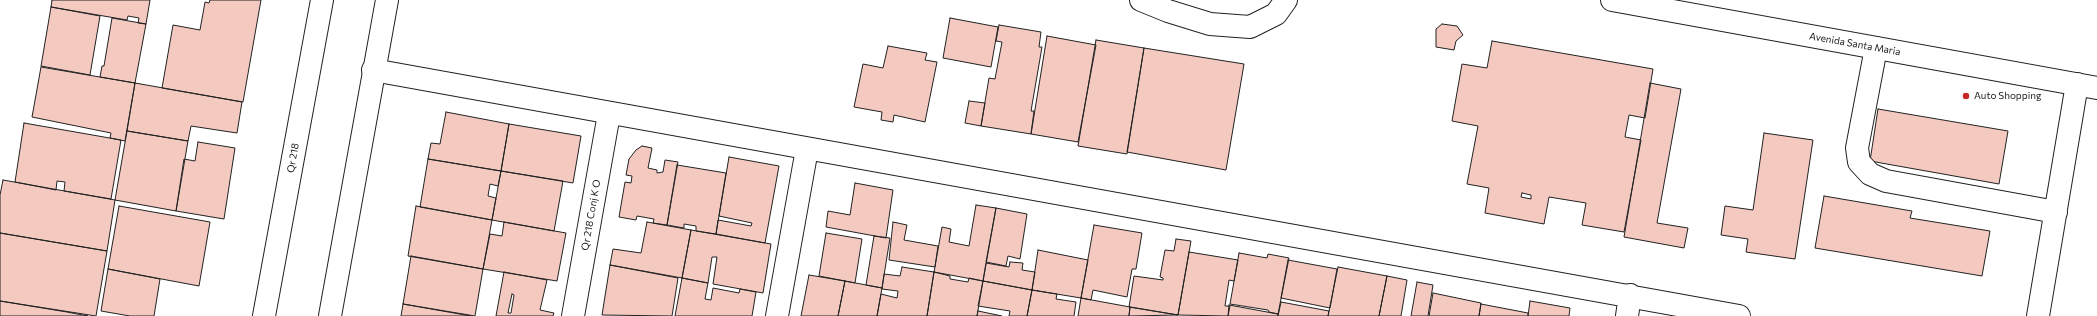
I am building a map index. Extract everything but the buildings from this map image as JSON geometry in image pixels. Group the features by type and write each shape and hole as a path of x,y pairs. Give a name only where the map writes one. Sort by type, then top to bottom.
{"street":[{"name":"Qr 218","path":"264,316 322,0"},
{"path":"330,316 373,70 387,0"},
{"path":"1141,0 1168,11 1210,24 1250,26 1276,14 1286,0"},
{"name":"Avenida Santa Maria","path":"1612,0 2087,86"},
{"path":"1876,48 1857,148 1859,162 1870,174 1886,181 2056,212"},
{"path":"373,70 807,149 1628,306 1739,316"},
{"path":"2038,316 2056,212 2087,86"},
{"name":"Qr 218 Conj K O","path":"573,316 609,114"},
{"path":"777,316 807,149"}],"place":[{"name":"Auto Shopping","path":"1966,96"}]}
